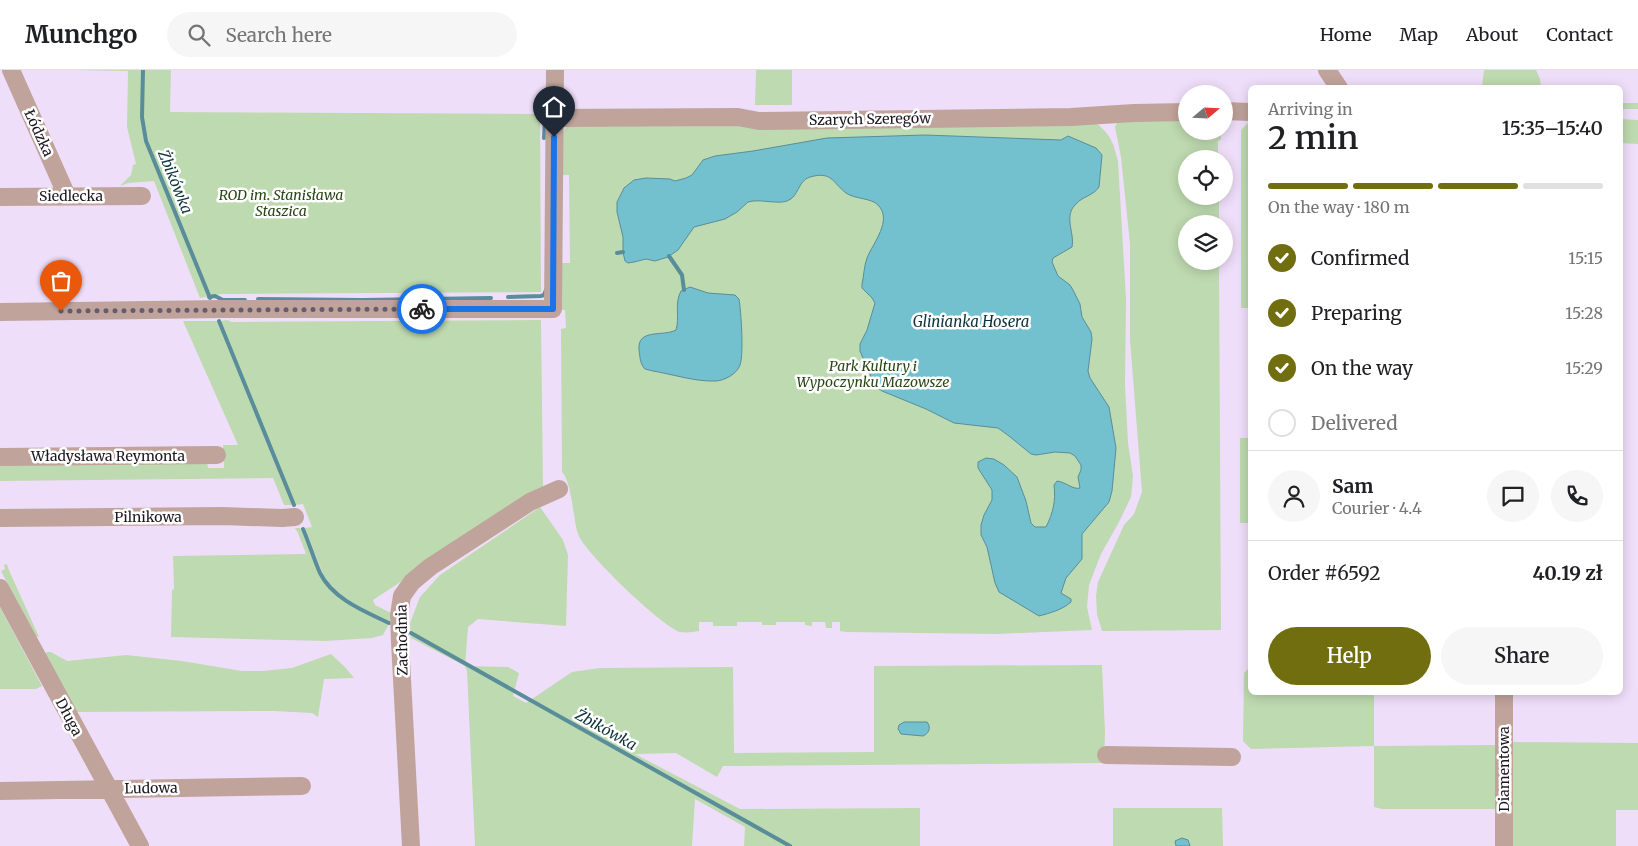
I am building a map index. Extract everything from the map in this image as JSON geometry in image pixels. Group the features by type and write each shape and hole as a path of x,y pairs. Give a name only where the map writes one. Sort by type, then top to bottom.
{"street":[{"name":"Łódzka","path":"11,70 67,196"},
{"path":"0,312 223,309 553,309 555,70"},
{"path":"1327,70 1337,85"},
{"path":"1233,111 1248,112"},
{"name":"Szarych Szeregów","path":"554,118 738,116 759,121 1071,117 1134,112 1178,112"},
{"name":"Siedlecka","path":"0,196 142,196"},
{"name":"Władysława Reymonta","path":"0,457 217,455"},
{"name":"Zachodnia","path":"411,846 399,615 402,596 412,582 430,567 530,502 559,489"},
{"name":"Pilnikowa","path":"0,518 295,517"},
{"name":"Długa","path":"0,588 140,846"},
{"name":"Diamentowa","path":"1504,695 1504,846"},
{"path":"1106,755 1232,757"},
{"name":"Ludowa","path":"0,791 302,786"}],"green space":[{"name":"ROD im. Stanisława Staszica","path":"71,70 171,70 170,112 540,114 541,292 221,294 200,298 154,181 128,183 120,186 131,175 133,165 136,164 127,127 128,71"},
{"path":"756,70 792,70 792,105 755,105"},
{"path":"1484,70 1536,70 1541,85 1482,85"},
{"path":"1623,103 1638,103 1638,109 1623,109"},
{"path":"1119,119 1178,119 1178,140 1220,140 1218,150 1178,150 1178,205 1219,205 1219,215 1178,215 1178,270 1219,270 1221,630 1102,631 1097,614 1096,596 1098,582 1124,525 1134,514 1142,492 1130,340 1130,244 1121,157 1115,127"},
{"path":"1623,119 1638,120 1638,144 1623,143"},
{"name":"Park Kultury i Wypoczynku Mazowsze","path":"1093,121 1110,138 1118,161 1126,299 1125,385 1128,443 1133,476 1131,497 1101,554 1089,585 1087,607 1092,630 996,634 846,632 840,631 840,622 832,622 832,628 826,628 825,622 812,622 812,626 805,625 805,622 776,622 776,625 762,625 762,622 737,622 737,626 713,626 713,622 699,622 699,631 680,632 657,617 624,588 594,556 578,534 568,484 562,472 561,329 566,328 565,310 560,310 559,263 570,263 569,175 558,175 562,134 567,127 572,125"},
{"path":"1248,123 1248,308 1241,308 1241,130"},
{"path":"227,320 232,322 541,320 543,488 373,600 375,605 391,613 390,621 362,608 344,597 323,574 305,528 312,527 303,504 295,505 221,321"},
{"path":"183,321 217,321 292,505 284,505 273,478 0,481 0,461 207,462 208,468 224,468 223,445 238,445"},
{"path":"1240,438 1248,438 1248,523 1240,523"},
{"path":"540,507 563,540 568,555 566,626 478,619 468,627 465,666 411,638 410,623 420,597 440,575"},
{"path":"295,528 300,528 325,583 353,607 389,624 383,635 372,638 325,641 171,637 172,590 174,589 173,556 306,554"},
{"path":"7,564 39,637 36,636 1,571 5,569 4,565"},
{"path":"0,607 42,686 36,689 0,689"},
{"path":"51,652 67,661 126,655 182,661 242,671 292,668 331,654 354,678 324,679 318,717 312,713 273,711 76,712 45,654"},
{"path":"1102,665 1105,732 1104,763 723,766 717,777 676,753 635,754 740,809 920,808 920,846 744,846 745,827 695,799 692,846 475,846 467,671 465,666 508,667 519,673 513,696 526,703 572,672 600,668 733,667 734,753 874,752 874,666"},
{"path":"1248,669 1248,695 1374,695 1374,746 1251,749 1243,741 1244,673"},
{"path":"1509,742 1638,743 1638,810 1616,810 1616,846 1509,846"},
{"path":"1499,745 1499,809 1382,809 1374,807 1374,746"},
{"path":"1113,808 1222,808 1223,846 1113,846"}],"water":[{"name":"Glinianka Hosera","path":"925,135 1061,140 1068,136 1096,148 1102,155 1099,187 1079,201 1070,214 1072,247 1053,258 1052,262 1058,276 1070,285 1073,290 1080,304 1082,317 1091,332 1092,339 1088,371 1090,378 1109,407 1116,448 1112,491 1109,502 1082,534 1082,559 1066,578 1061,593 1071,599 1071,602 1060,609 1039,616 999,592 995,583 987,547 981,535 984,515 992,500 992,490 978,468 978,462 986,458 994,459 1017,477 1026,501 1031,523 1035,527 1046,527 1053,507 1054,485 1057,481 1080,488 1078,477 1081,465 1075,456 1070,453 1031,454 998,428 954,423 882,391 875,386 860,351 860,344 867,330 875,303 862,288 862,284 867,258 883,224 882,211 878,205 872,201 849,195 831,179 823,175 810,177 803,181 794,196 787,201 748,202 737,212 725,219 694,227 678,250 668,257 655,261 646,259 628,263 625,261 617,202 624,188 634,180 646,178 675,181 692,175 703,160 715,156 827,138"},
{"path":"690,287 708,293 735,295 739,299 742,332 740,365 730,376 722,380 700,380 653,371 645,369 641,363 639,343 646,336 676,330 679,296 681,291"},
{"path":"904,722 927,722 929,730 923,736 901,734 898,729 899,725"},
{"path":"1182,838 1188,840 1190,846 1176,846 1175,841"}],"waterway":[{"name":"Żbikówka","path":"143,70 142,117 146,141 210,298"},
{"path":"544,138 545,119"},
{"path":"617,253 623,252"},
{"path":"669,256 682,275 684,290"},
{"path":"508,297 541,296 544,295 546,290"},
{"path":"209,297 215,296 223,300 245,300"},
{"path":"258,299 491,298"},
{"name":"Żbikówka","path":"219,321 294,505"},
{"name":"Żbikówka","path":"303,529 320,573 333,590 350,603 389,623"},
{"name":"Żbikówka","path":"411,633 790,846"}],"way so far":[{"path":"61,311 422,309"}],"route":[{"path":"422,309 553,309 554,137"}]}
